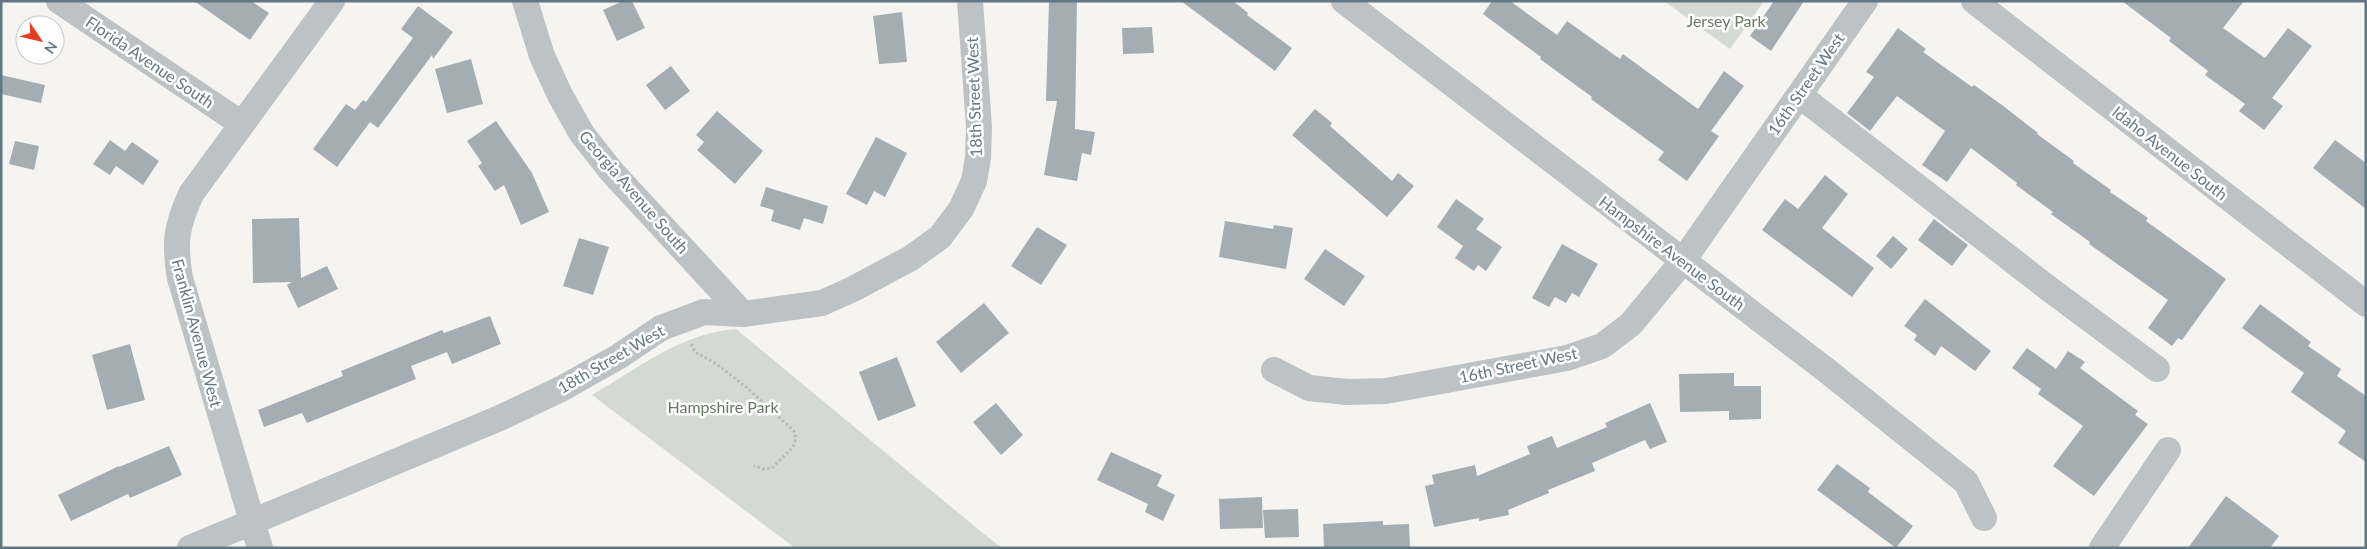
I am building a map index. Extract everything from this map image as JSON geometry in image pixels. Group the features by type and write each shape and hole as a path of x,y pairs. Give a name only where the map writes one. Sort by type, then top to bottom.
{"street":[{"name":"Florida Avenue South","path":"59,1 242,124"},
{"name":"Franklin Avenue West","path":"260,548 250,522 180,278 176,250 180,220 191,194 332,1"},
{"name":"Georgia Avenue South","path":"525,1 542,56 560,95 582,134 612,172 743,314"},
{"name":"18th Street West","path":"250,522 502,417 560,389 618,356 660,328 704,312 743,314 822,303 911,258 940,236 962,209 974,181 978,158 979,127 970,1"},
{"name":"Hampshire Avenue South","path":"1344,1 1682,262 1826,370 1966,482 1984,518"},
{"name":"16th Street West","path":"1274,370 1309,388 1347,392 1386,391 1567,358 1602,346 1632,324 1682,262 1865,1"},
{"name":"Idaho Avenue South","path":"1974,1 2366,304"},
{"path":"1798,95 2056,294 2156,368"},
{"path":"2102,548 2168,450"},
{"path":"190,548 250,522"}],"path":[{"path":"682,320 695,352 715,363 745,386 794,431 796,438 793,447 772,468 764,469 754,466"}],"green space":[{"name":"Jersey Park","path":"1664,1 1764,1 1730,49"},
{"name":"Hampshire Park","path":"736,329 1002,548 795,548 592,395 661,353 697,337"}],"building":[{"path":"194,1 251,1 269,13 250,40"},
{"path":"623,1 632,1 645,28 617,41 603,10"},
{"path":"1049,1 1077,1 1075,129 1095,132 1091,155 1082,153 1077,181 1044,175 1057,101 1046,101"},
{"path":"1181,1 1233,1 1248,13 1247,15 1292,48 1275,71"},
{"path":"1492,1 1510,1 1557,35 1567,21 1620,59 1623,54 1698,109 1724,71 1744,86 1711,131 1719,136 1687,181 1658,160 1664,152 1591,99 1592,97 1483,14"},
{"path":"1774,1 1804,1 1771,51 1750,36"},
{"path":"2122,1 2244,1 2223,28 2265,58 2288,28 2312,46 2272,98 2283,106 2264,130 2239,111 2245,104 2205,75 2208,71 2169,41 2171,38"},
{"path":"418,6 453,32 433,59 432,55 378,128 370,122 337,167 313,149 346,104 355,110 363,100 366,102 413,38 401,29"},
{"path":"902,12 907,62 879,64 873,16"},
{"path":"1152,27 1154,53 1123,54 1122,28"},
{"path":"1898,28 1926,49 1923,52 1972,87 1974,85 2002,105 2074,161 2073,163 2111,190 2110,192 2148,218 2146,221 2226,279 2182,340 2178,338 2172,346 2148,328 2168,300 2089,244 2090,242 2051,214 2053,212 1971,148 1947,182 1922,165 1945,131 1897,96 1870,131 1847,113 1874,77 1866,72"},
{"path":"471,59 483,104 447,113 435,69"},
{"path":"671,66 690,91 665,110 646,85"},
{"path":"1,75 45,85 41,103 1,94"},
{"path":"1315,109 1332,123 1330,126 1392,181 1398,173 1414,186 1387,217 1292,135"},
{"path":"717,111 763,151 735,184 697,150 704,142 696,135"},
{"path":"496,121 532,173 549,212 521,225 504,185 495,191 478,166 482,163 467,141"},
{"path":"876,137 907,153 885,197 874,191 867,205 846,194"},
{"path":"110,140 125,151 132,142 159,161 143,185 116,166 110,175 93,164"},
{"path":"2335,140 2366,163 2366,209 2313,168"},
{"path":"15,141 39,146 34,170 9,164"},
{"path":"1825,175 1848,194 1822,228 1874,268 1852,297 1762,230 1785,199 1798,209"},
{"path":"766,187 828,206 823,224 804,218 800,230 771,221 774,210 760,206"},
{"path":"1456,199 1484,219 1476,229 1502,247 1486,271 1478,265 1474,271 1455,258 1463,246 1437,227"},
{"path":"299,218 301,278 327,266 338,289 298,308 287,285 292,282 253,283 252,219"},
{"path":"1934,219 1968,245 1952,266 1918,240"},
{"path":"1225,221 1273,229 1274,225 1293,228 1286,269 1219,257"},
{"path":"1037,227 1067,245 1041,285 1011,266"},
{"path":"1893,236 1908,249 1891,269 1876,256"},
{"path":"579,238 609,247 593,295 563,286"},
{"path":"1562,244 1598,264 1579,297 1572,293 1566,303 1555,297 1549,307 1532,298"},
{"path":"1325,249 1365,276 1344,306 1304,279"},
{"path":"1925,299 1991,351 1975,371 1941,346 1935,356 1914,340 1917,335 1904,326"},
{"path":"984,303 1009,333 961,373 936,342"},
{"path":"2260,304 2311,342 2308,346 2341,369 2337,376 2366,396 2366,462 2338,443 2346,431 2291,392 2304,373 2242,328"},
{"path":"490,316 501,344 452,364 447,352 411,366 416,379 307,423 302,413 264,427 258,410 343,376 341,371 442,330 444,333"},
{"path":"130,344 145,400 107,410 92,355"},
{"path":"2027,348 2056,369 2068,351 2085,362 2080,368 2138,411 2135,415 2148,424 2094,496 2053,466 2083,426 2038,394 2041,389 2012,368"},
{"path":"897,357 916,406 878,421 859,372"},
{"path":"1734,373 1734,386 1761,386 1761,419 1729,420 1729,411 1680,412 1679,374"},
{"path":"996,403 1023,435 1001,455 973,422"},
{"path":"1650,403 1667,442 1650,449 1645,440 1592,463 1595,471 1548,490 1549,493 1508,510 1509,515 1479,521 1479,518 1434,527 1425,486 1434,484 1432,475 1475,465 1477,476 1530,454 1527,446 1552,436 1557,448 1607,427 1605,423"},
{"path":"169,446 182,475 130,498 128,494 71,521 58,495 119,466"},
{"path":"1111,452 1162,475 1157,486 1175,495 1163,521 1145,512 1148,504 1097,480"},
{"path":"1837,464 1870,488 1868,492 1913,526 1896,548 1817,490"},
{"path":"2226,496 2279,536 2270,548 2188,548"},
{"path":"1262,497 1263,528 1220,529 1219,499"},
{"path":"1298,509 1299,537 1265,538 1263,510"},
{"path":"1383,521 1383,525 1409,524 1410,548 1324,548 1323,524"}]}
